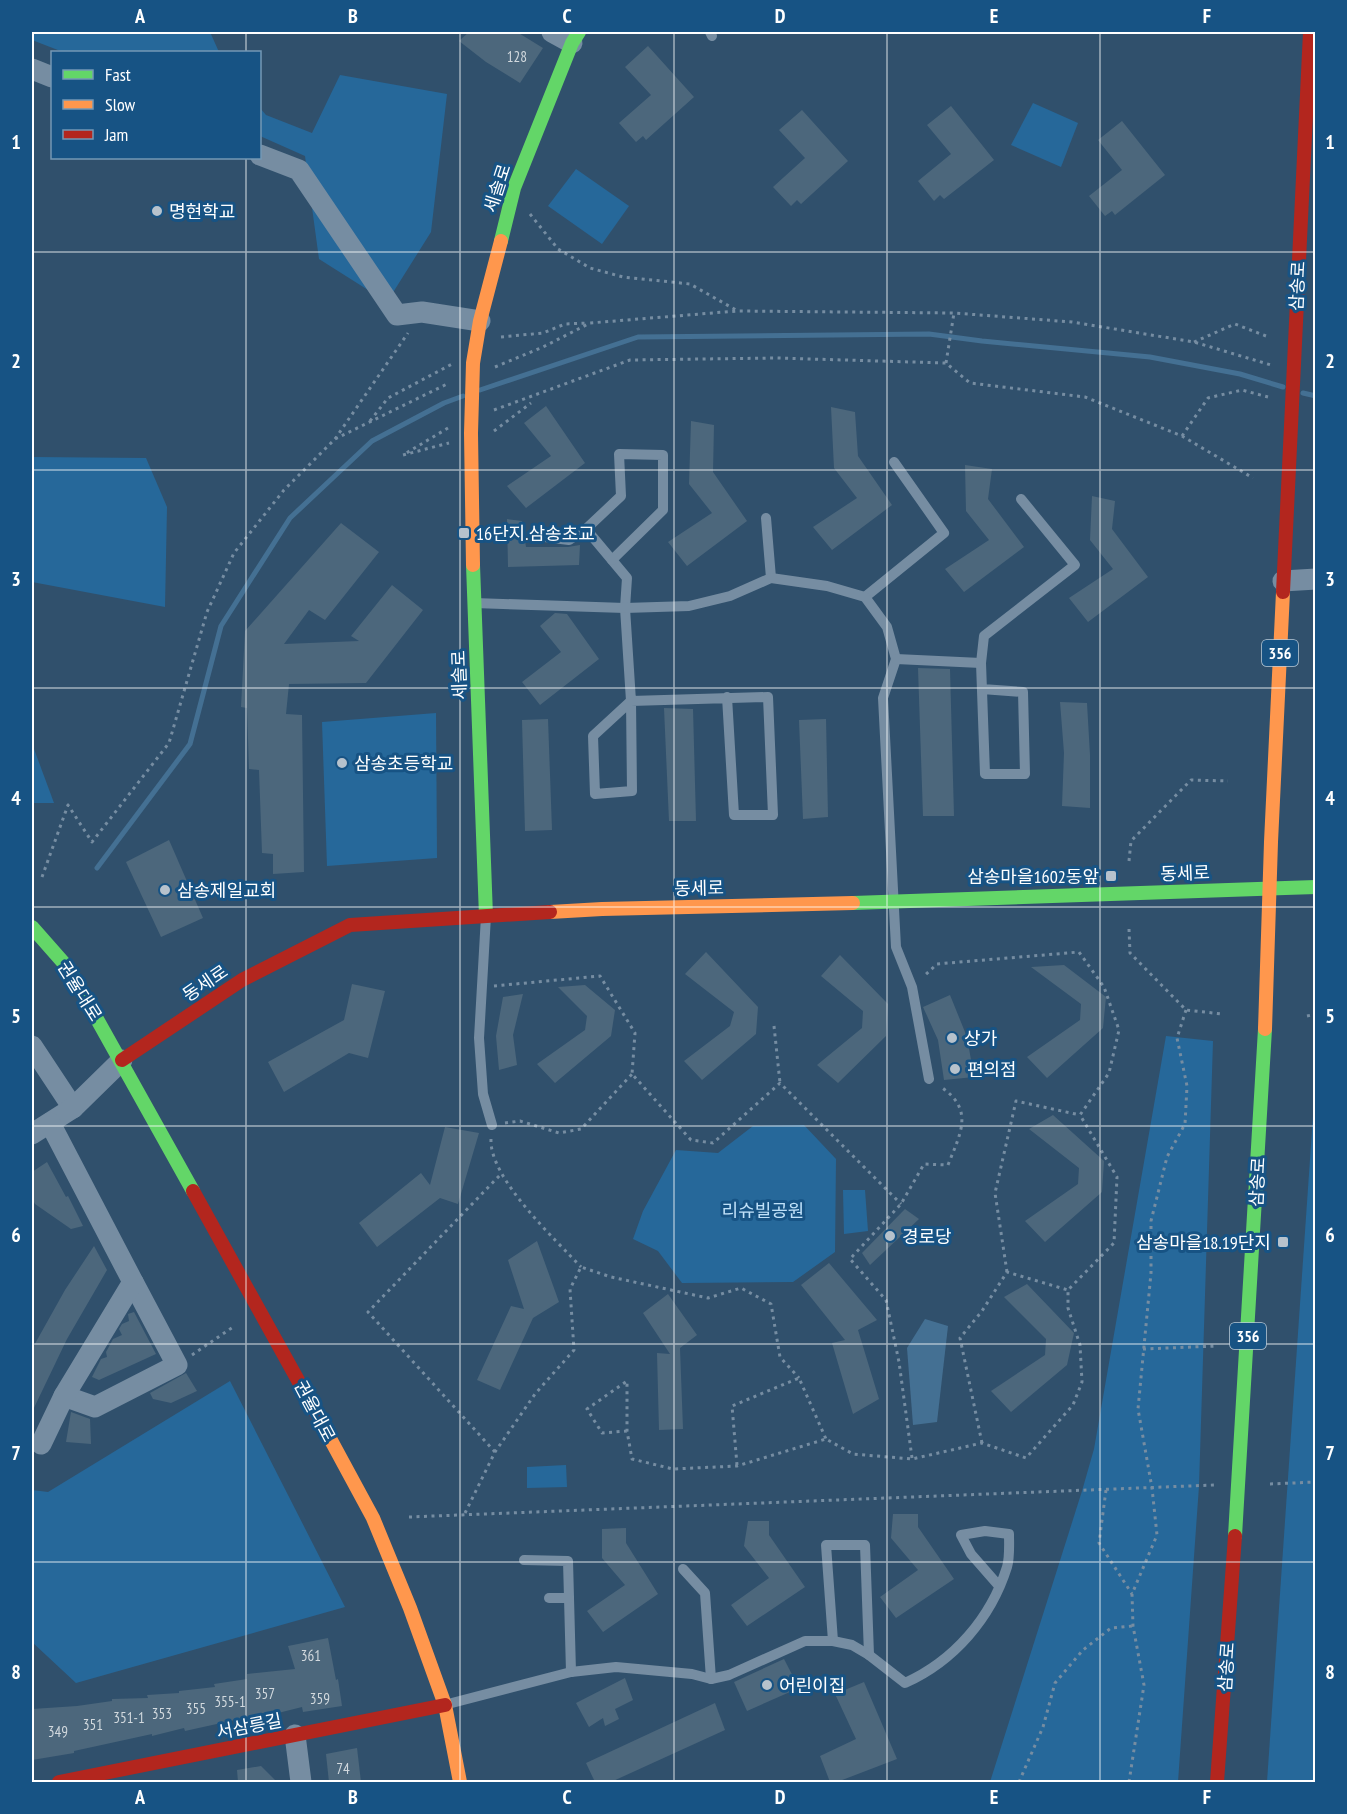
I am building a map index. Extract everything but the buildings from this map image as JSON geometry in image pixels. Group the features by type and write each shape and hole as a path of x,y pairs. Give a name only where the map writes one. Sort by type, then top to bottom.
{"main road":[{"name":"삼송로","path":"1217,1782 1239,1485 1266,1016 1283,581 1310,32"},
{"name":"세솔로","path":"486,916 474,603 471,433 473,363 480,321 514,188 576,37"},
{"name":"동세로","path":"122,1060 242,980 350,925 602,909 895,902 1316,887"},
{"name":"권율대로","path":"32,927 69,969 122,1060 373,1518 410,1608 445,1705 460,1782"},
{"name":"서삼릉길","path":"59,1782 445,1705"}],"street":[{"path":"552,32 576,37"},
{"path":"32,69 51,77"},
{"path":"261,155 299,170 397,315 422,312 480,321"},
{"path":"1283,581 1316,579"},
{"path":"32,1046 73,1108"},
{"path":"32,1134 73,1108 122,1060"},
{"path":"50,1123 177,1365 95,1407 64,1396"},
{"path":"41,1444 64,1396 133,1282"},
{"path":"296,1734 301,1782"}],"lane":[{"path":"545,537 569,540 586,529 621,496 619,454 663,455 663,510 612,560"},
{"path":"866,597 944,533 894,462"},
{"path":"982,689 1023,692 1025,774 985,774 981,663 984,636 1075,565 1021,499"},
{"path":"766,518 771,578"},
{"path":"586,529 627,578 625,608 631,701 632,791 595,794 593,736 631,701 728,697 768,697 773,815 734,815 728,697"},
{"path":"474,603 625,608 689,606 730,596 771,578 827,586 866,597 887,627 896,659 883,698 896,947 912,987 929,1079"},
{"path":"896,659 981,663"},
{"path":"486,916 479,1038 483,1094 492,1125"},
{"path":"445,1705 571,1672 616,1667 692,1674 711,1679 729,1675 805,1641 833,1641 852,1645 869,1655 904,1683 924,1675 945,1659 969,1635 989,1607 999,1586 1008,1564 1009,1534 985,1531 961,1535 971,1554 999,1586"},
{"path":"833,1641 826,1545 865,1545 869,1655"},
{"path":"524,1560 568,1560 571,1672"},
{"path":"683,1569 705,1593 711,1679"},
{"path":"549,1598 569,1598"}],"path":[{"path":"524,206 558,249 590,268 622,277 690,285 737,310"},
{"path":"498,337 543,333 565,324 737,310 954,313 1072,322 1194,342 1272,366"},
{"path":"946,363 954,313"},
{"path":"486,370 543,347 590,323"},
{"path":"1194,342 1235,324 1266,336"},
{"path":"42,877 68,805 92,842 169,743 207,612 234,553 284,490 335,439 413,326"},
{"path":"487,413 630,360 777,358 946,363 970,383 1085,397 1182,436 1253,478"},
{"path":"369,423 388,399 455,362"},
{"path":"335,439 454,382"},
{"path":"1182,436 1208,398 1242,390 1272,398"},
{"path":"494,430 531,403"},
{"path":"454,426 443,430 403,455 455,441"},
{"path":"1129,861 1131,841 1191,780 1228,781"},
{"path":"1129,929 1130,953 1186,1010 1222,1014"},
{"path":"912,987 937,964 1079,952 1104,987 1119,1029 1109,1073 1080,1115"},
{"path":"481,987 600,976 635,1033 632,1074 581,1129 559,1133 520,1120 492,1125 490,1151 501,1174 533,1215 581,1267 612,1277 708,1298 741,1288 771,1304 780,1357 799,1378 826,1439 853,1454 912,1459 982,1443 1026,1458 1073,1405 1082,1382 1080,1345 1068,1308 1068,1290 1114,1243 1117,1177 1080,1115 1016,1101 995,1193 1007,1272 982,1311 960,1338 982,1443"},
{"path":"1129,1782 1144,1684 1133,1626 1132,1594 1157,1535 1152,1488 1138,1409 1151,1273 1151,1221 1167,1157 1185,1124 1187,1086 1177,1038 1186,1010"},
{"path":"1307,1016 1316,1014"},
{"path":"774,1026 780,1083 901,1204"},
{"path":"632,1074 691,1140 713,1143 780,1083"},
{"path":"912,1459 899,1362 886,1300 850,1259 901,1204 924,1164 948,1165 962,1129 961,1108 946,1091 929,1079"},
{"path":"495,1452 368,1312 501,1174"},
{"path":"465,1515 495,1452 535,1394 574,1350 570,1290 581,1267"},
{"path":"1007,1272 1068,1290"},
{"path":"177,1365 233,1327"},
{"path":"1143,1349 1217,1346"},
{"path":"737,1465 732,1406 799,1378"},
{"path":"627,1431 602,1433 587,1409 627,1381 627,1431 632,1459 673,1469 737,1466 826,1439"},
{"path":"1270,1484 1316,1482"},
{"path":"409,1517 1214,1485"},
{"path":"1106,1490 1099,1544 1132,1594"},
{"path":"1019,1782 1043,1727 1055,1683 1083,1650 1111,1628 1133,1626"}],"green space":[{"path":"32,32 210,32 219,51 60,51 32,40"},
{"path":"340,75 447,94 431,232 387,302 319,259 305,156 261,136 261,109 266,115 312,133"},
{"path":"1033,103 1078,123 1061,167 1011,145"},
{"path":"576,169 629,206 602,244 548,206"},
{"path":"32,457 146,458 167,507 165,607 32,582"},
{"path":"436,713 437,858 327,866 322,722"},
{"path":"32,745 34,749 54,803 32,803"},
{"path":"1166,1036 1213,1041 1199,1486 1178,1782 990,1782 1094,1449"},
{"path":"1315,1087 1315,1782 1267,1782"},
{"name":"리슈빌공원","path":"804,1125 836,1159 835,1252 793,1282 682,1283 658,1251 633,1239 643,1211 676,1150 718,1153 753,1126"},
{"path":"843,1190 865,1190 868,1231 844,1234"},
{"path":"230,1381 345,1607 76,1683 32,1642 32,1490 48,1492"},
{"path":"566,1465 567,1487 527,1488 527,1467"}],"shaded area":[{"path":"925,1319 948,1326 937,1422 913,1425 907,1348"}],"waterway":[{"path":"480,390 638,337 929,334 1150,357 1240,374 1283,387"},
{"path":"1303,393 1316,396"},
{"path":"97,868 190,744 221,626 290,518 372,441 444,403 463,396"}],"traffic: fast":[{"path":"501,241 514,188 572,43 579,32"},
{"path":"473,565 486,916"},
{"path":"853,903 1316,887"},
{"path":"32,927 69,969 193,1191"},
{"path":"1235,1536 1265,1029"}],"traffic: slow":[{"path":"473,565 471,433 473,363 480,321 501,241"},
{"path":"1265,1029 1283,592"},
{"path":"550,912 853,903"},
{"path":"320,1420 373,1518 410,1608 445,1705 460,1782"}],"traffic: jam":[{"path":"1283,592 1310,32"},
{"path":"122,1060 242,980 350,925 550,912"},
{"path":"193,1191 320,1420"},
{"path":"1217,1782 1235,1536"},
{"path":"59,1782 445,1705"}],"place":[{"name":"명현학교","path":"157,211"},
{"name":"16단지.삼송초교","path":"464,533"},
{"name":"삼송초등학교","path":"342,763"},
{"name":"삼송마을1602동앞","path":"1111,876"},
{"name":"삼송제일교회","path":"165,890"},
{"name":"상가","path":"952,1038"},
{"name":"편의점","path":"955,1069"},
{"name":"경로당","path":"890,1236"},
{"name":"삼송마을18.19단지","path":"1283,1242"},
{"name":"어린이집","path":"767,1685"}]}
